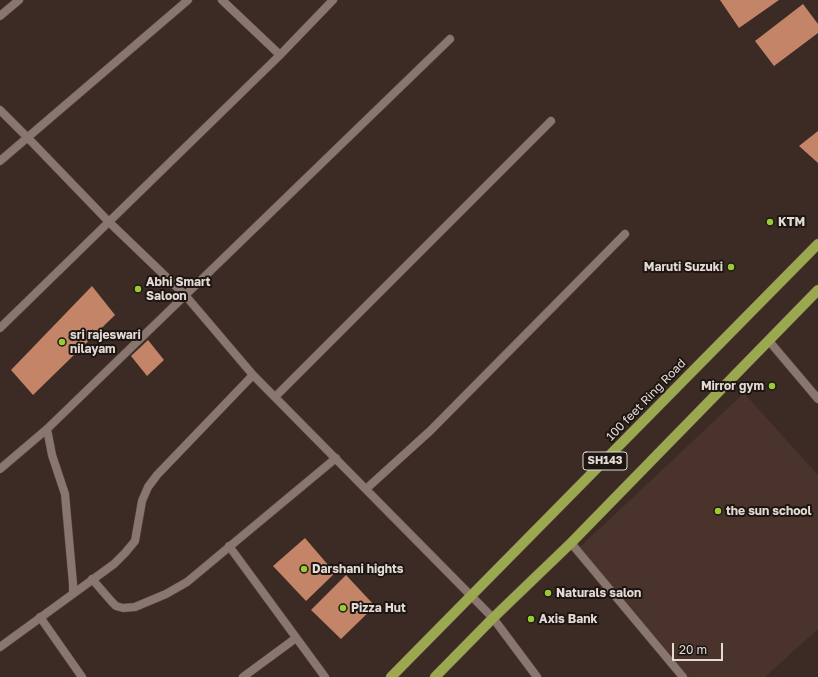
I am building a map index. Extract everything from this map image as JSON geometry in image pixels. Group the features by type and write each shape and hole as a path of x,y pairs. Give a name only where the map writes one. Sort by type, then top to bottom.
{"main road":[{"name":"100 feet Ring Road","path":"391,677 472,597 818,244"},
{"name":"SH143","path":"435,677 493,618 571,543 818,290"}],"street":[{"path":"0,16 19,0"},
{"path":"0,161 188,0"},
{"path":"222,0 280,55"},
{"path":"0,328 280,55 333,0"},
{"path":"0,469 47,429 450,39"},
{"path":"0,110 109,222 185,295 253,375 493,618 537,677"},
{"path":"275,397 551,121"},
{"path":"366,489 430,431 625,234"},
{"path":"768,341 818,399"},
{"path":"0,647 114,564 125,553 135,541 142,501 148,487 157,475 253,375"},
{"path":"47,429 52,455 65,494 73,593"},
{"path":"92,579 116,606 123,608 135,607 166,594 187,582 336,458"},
{"path":"571,543 683,677"},
{"path":"229,546 325,677"},
{"path":"40,618 82,677"},
{"path":"244,677 296,638"}],"shaded area":[{"name":"the sun school","path":"744,393 818,475 818,629 765,677 689,677 580,547"}],"building":[{"path":"720,0 779,0 739,28"},
{"path":"803,4 818,24 818,33 774,66 755,41"},
{"path":"818,131 818,163 799,146"},
{"name":"sri rajeswari nilayam","path":"92,286 115,315 33,395 11,370"},
{"path":"148,340 164,360 147,376 131,356"},
{"name":"Darshani hights","path":"305,538 335,573 306,601 273,566"},
{"name":"Pizza Hut","path":"346,575 375,606 341,639 311,610"}],"place":[{"name":"KTM","path":"770,222"},
{"name":"Maruti Suzuki","path":"731,267"},
{"name":"Abhi Smart Saloon","path":"138,289"},
{"name":"sri rajeswari nilayam","path":"62,342"},
{"name":"Mirror gym","path":"772,386"},
{"name":"the sun school","path":"718,511"},
{"name":"Darshani hights","path":"304,569"},
{"name":"Naturals salon","path":"548,593"},
{"name":"Pizza Hut","path":"343,608"},
{"name":"Axis Bank","path":"531,619"}]}
